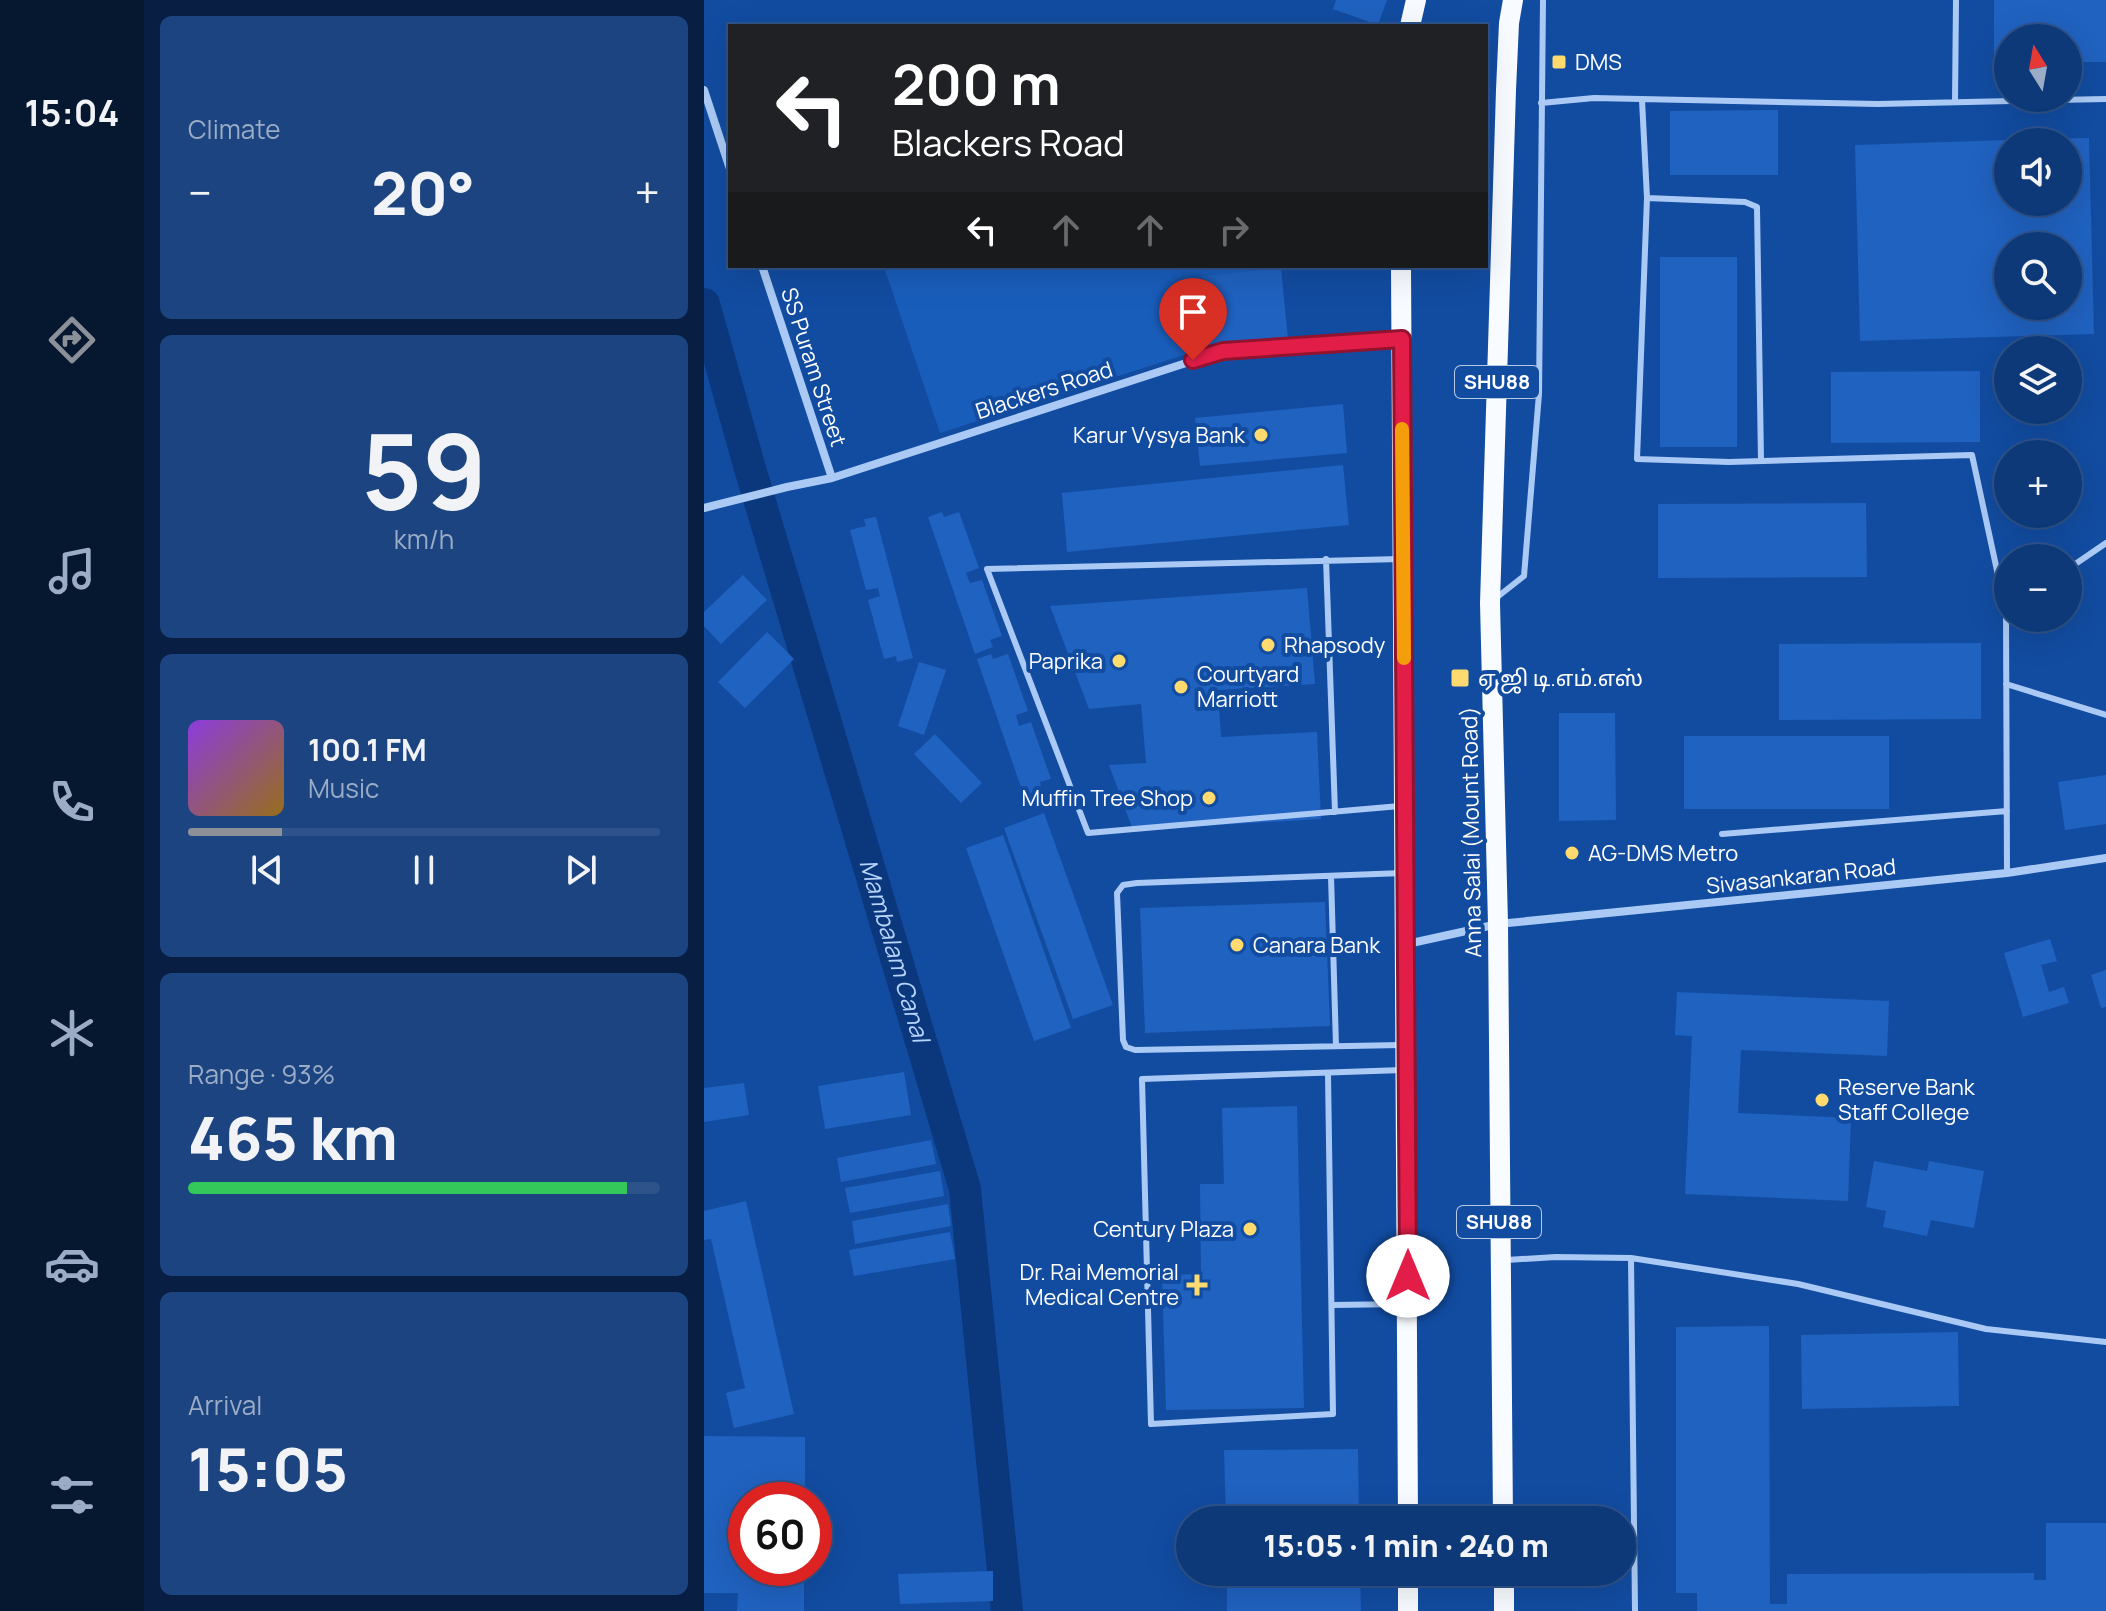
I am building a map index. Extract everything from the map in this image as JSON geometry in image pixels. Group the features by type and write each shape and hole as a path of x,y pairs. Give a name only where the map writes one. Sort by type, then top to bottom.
{"main road":[{"path":"1410,24 1416,0"},
{"name":"Anna Salai (Mount Road)","path":"1503,1506 1498,924 1490,603 1506,90 1513,0"},
{"path":"1401,268 1408,1506"},
{"path":"1408,1586 1408,1611"},
{"path":"1504,1586 1504,1611"}],"street":[{"path":"704,90 728,163"},
{"name":"SS Puram Street","path":"763,268 832,478"},
{"name":"Blackers Road","path":"704,508 832,478 1223,351 1402,339"},
{"name":"Sivasankaran Road","path":"1407,944 1498,924 2007,873 2106,858"}],"lane":[{"path":"1490,603 1524,576 1539,394 1543,0"},
{"path":"1955,102 1956,0"},
{"path":"1541,103 1594,98 1955,102 2106,99"},
{"path":"1642,100 1647,198 1637,459 1761,461 1972,455 1994,553"},
{"path":"1647,198 1745,202 1757,207 1761,461"},
{"path":"2082,559 2106,543"},
{"path":"1326,559 1335,812"},
{"path":"1404,559 987,569 1088,833 1406,806"},
{"path":"2007,632 2007,873"},
{"path":"2006,684 2106,715"},
{"path":"1722,834 2007,811"},
{"path":"1406,873 1137,883 1123,885 1117,893 1123,1040 1126,1047 1135,1050 1407,1045"},
{"path":"1331,876 1336,1046"},
{"path":"1328,1074 1333,1414 1151,1424 1142,1079 1407,1070"},
{"path":"1499,1260 1631,1258 1798,1284 1986,1329 2106,1342"},
{"path":"1631,1258 1635,1611"},
{"path":"1332,1305 1408,1304"}],"shaded area":[{"path":"1281,268 1209,347 940,433 885,270"}],"building":[{"path":"1336,0 1387,0 1378,24 1333,9"},
{"path":"1994,0 2106,0 2106,62 2082,62 2082,24 1994,24"},
{"path":"1778,110 1778,175 1670,175 1670,111"},
{"path":"2082,138 2089,138 2094,334 1860,341 1855,145 1994,140 1994,216 2082,216"},
{"path":"1660,257 1737,257 1737,447 1660,447"},
{"path":"1281,268 1288,339 1209,347 1202,276"},
{"path":"1980,371 1980,442 1831,443 1831,372"},
{"path":"1343,404 1347,453 1200,466 1195,418"},
{"path":"1343,465 1349,525 1067,552 1062,493"},
{"path":"1866,503 1867,577 1658,578 1658,504"},
{"path":"942,512 944,517 959,512 979,568 966,573 970,583 982,580 1002,636 990,640 993,647 975,654 928,517"},
{"path":"876,517 913,658 897,662 896,656 884,659 868,600 880,596 878,588 866,590 850,530 866,526 864,519"},
{"path":"743,575 767,600 721,644 704,626 704,612"},
{"path":"1307,588 1315,684 1218,690 1221,737 1317,732 1321,819 1133,830 1109,765 1146,763 1141,704 1089,709 1050,606"},
{"path":"767,632 794,659 745,708 718,682"},
{"path":"1981,643 1981,719 1779,720 1779,644"},
{"path":"991,654 993,659 1008,654 1028,711 1016,715 1019,726 1031,722 1051,779 1040,782 1042,790 1024,796 977,659"},
{"path":"919,662 946,670 924,735 898,726"},
{"path":"1559,713 1615,713 1616,820 1559,821"},
{"path":"935,734 982,783 961,803 914,754"},
{"path":"1684,736 1889,736 1889,809 1684,809"},
{"path":"2106,775 2106,824 2065,830 2058,782"},
{"path":"1044,813 1113,1005 1073,1019 1004,828"},
{"path":"1003,835 1071,1028 1034,1041 966,848"},
{"path":"1325,902 1330,1026 1145,1033 1140,908"},
{"path":"2050,939 2057,961 2041,965 2049,992 2064,987 2069,1003 2023,1017 2004,953"},
{"path":"2106,970 2106,1007 2101,1008 2091,975"},
{"path":"1677,992 1889,1001 1887,1056 1741,1050 1738,1113 1851,1118 1848,1201 1685,1194 1692,1036 1675,1035"},
{"path":"904,1072 911,1115 825,1129 818,1086"},
{"path":"744,1083 749,1115 704,1122 704,1088"},
{"name":"Century Plaza","path":"1297,1106 1304,1408 1166,1410 1162,1275 1201,1274 1200,1184 1224,1184 1222,1108"},
{"path":"931,1140 936,1164 841,1182 837,1158"},
{"path":"1874,1161 1927,1171 1929,1161 1984,1171 1974,1228 1931,1220 1927,1236 1883,1227 1886,1211 1866,1207"},
{"path":"940,1171 944,1196 850,1213 845,1188"},
{"path":"746,1201 794,1414 734,1428 726,1393 745,1388 711,1239 704,1240 704,1211"},
{"path":"948,1204 951,1226 855,1244 852,1221"},
{"path":"950,1232 955,1259 854,1276 849,1250"},
{"path":"1769,1326 1770,1604 1787,1604 1787,1574 2034,1573 2034,1580 2046,1580 2046,1523 2106,1523 2106,1611 1697,1611 1697,1593 1676,1593 1676,1327"},
{"path":"1958,1332 1959,1406 1802,1409 1801,1335"},
{"path":"704,1436 805,1437 805,1482 728,1482 728,1586 804,1586 804,1611 737,1611 738,1593 704,1593"},
{"path":"1358,1449 1359,1506 1226,1506 1224,1450"},
{"path":"993,1571 993,1601 900,1604 898,1574"},
{"path":"1227,1586 1360,1586 1361,1611 1227,1611"}],"waterway":[{"name":"Mambalam Canal","path":"704,304 965,1189 1007,1611"}],"slow traffic":[{"path":"1402,429 1404,658"}],"place":[{"name":"DMS","path":"1559,62"},
{"name":"Karur Vysya Bank","path":"1261,435"},
{"name":"Rhapsody","path":"1268,645"},
{"name":"Paprika","path":"1119,661"},
{"name":"ஏ ஜி டி.எம்.எஸ்","path":"1460,678"},
{"name":"Courtyard Marriott","path":"1181,687"},
{"name":"Muffin Tree Shop","path":"1209,798"},
{"name":"AG-DMS Metro","path":"1572,853"},
{"name":"Canara Bank","path":"1237,945"},
{"name":"Reserve Bank Staff College","path":"1822,1100"},
{"name":"Century Plaza","path":"1250,1229"},
{"name":"Dr. Rai Memorial Medical Centre","path":"1197,1285"}],"route":[{"path":"1193,360 1223,351 1402,339 1408,1276"}]}
